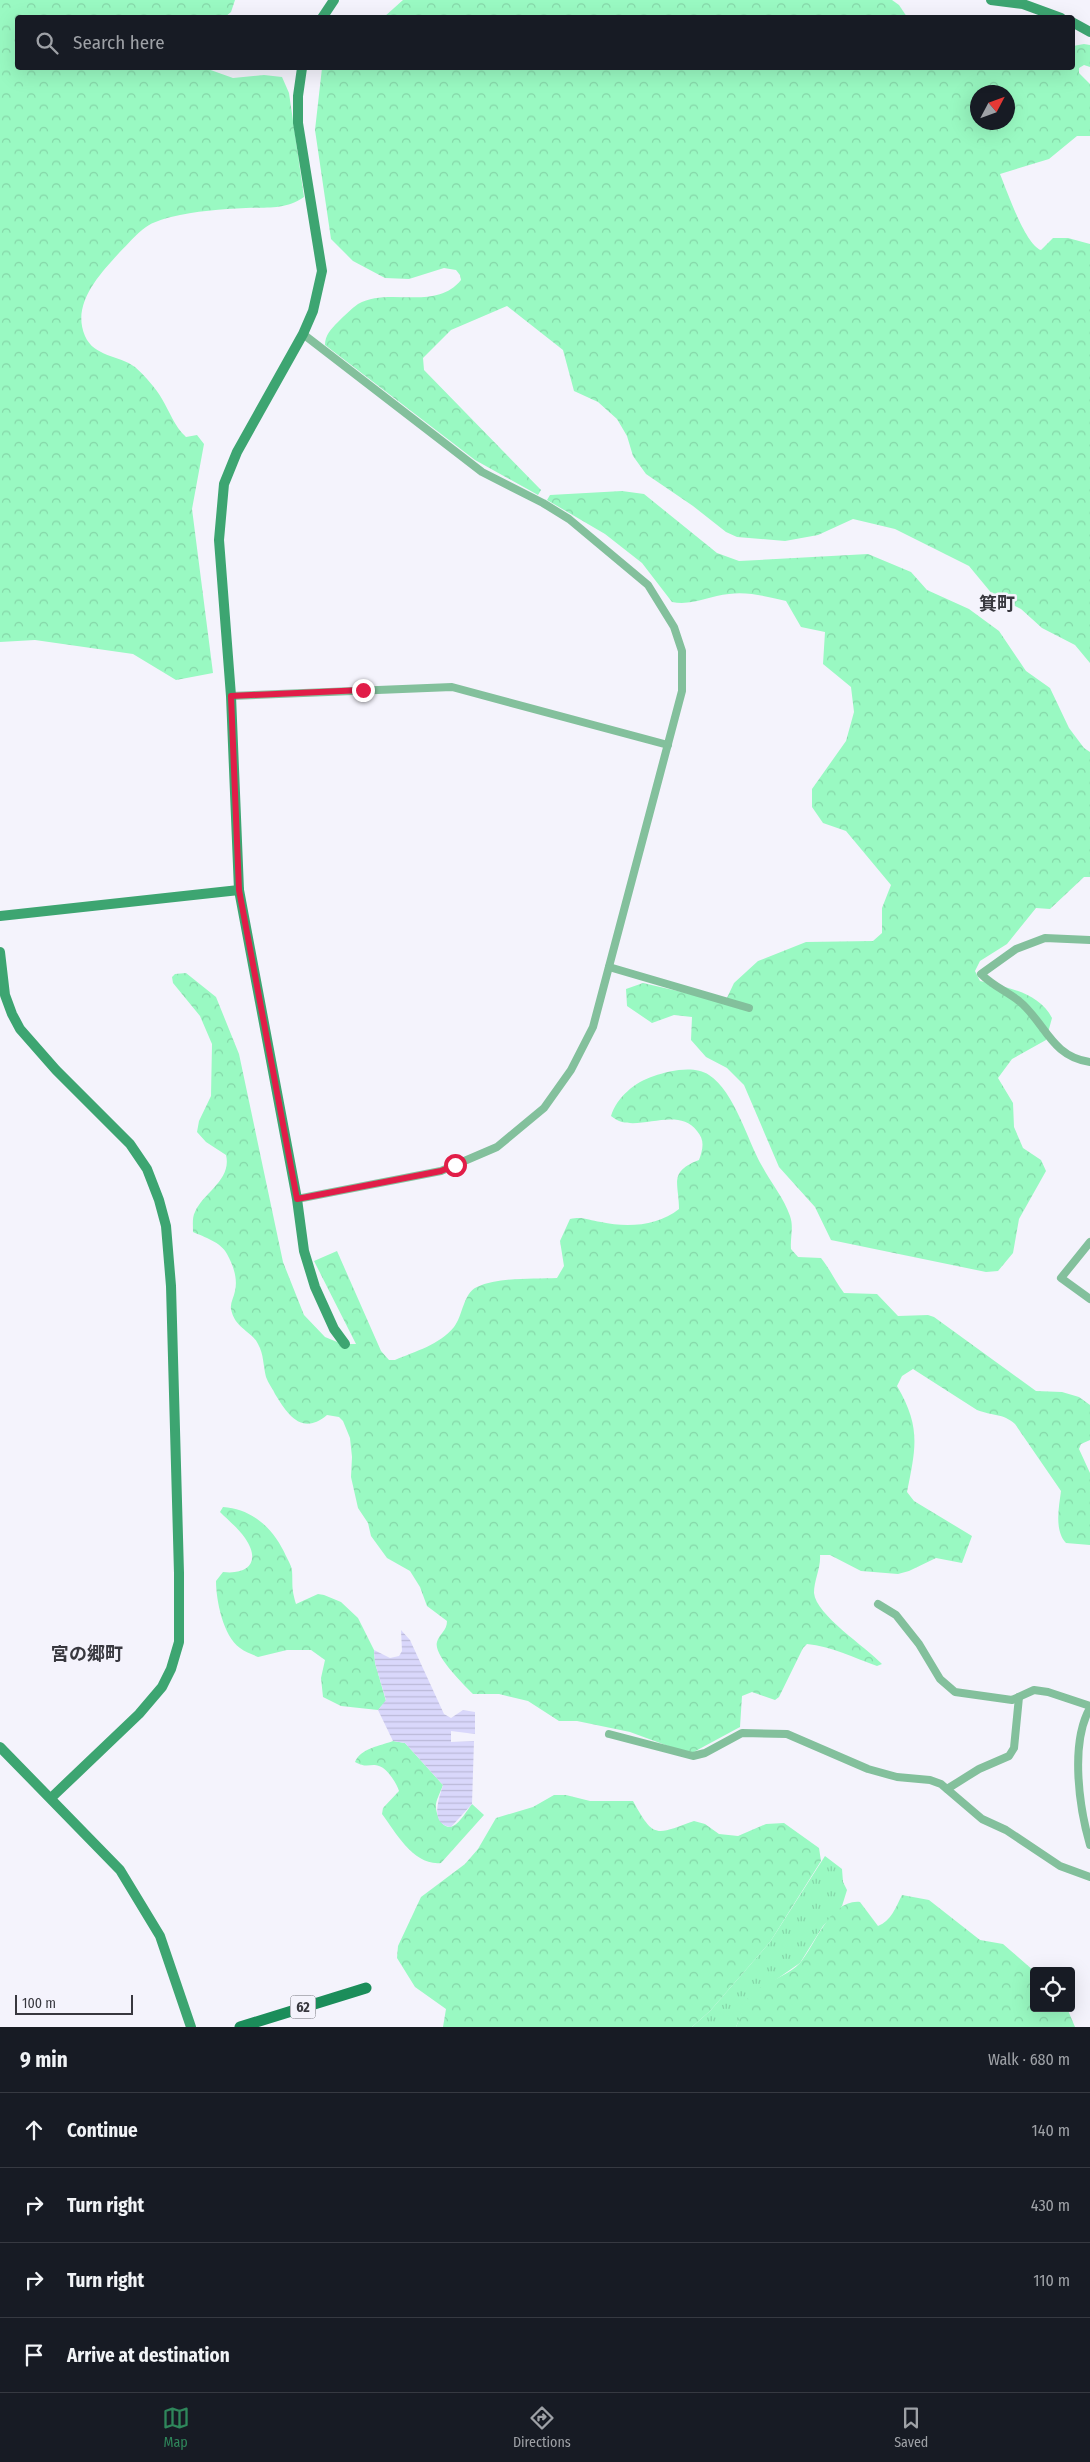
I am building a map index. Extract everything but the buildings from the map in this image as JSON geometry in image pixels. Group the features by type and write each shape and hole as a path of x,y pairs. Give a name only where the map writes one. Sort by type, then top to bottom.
{"main road":[{"name":"62","path":"240,2027 366,1988"}],"street":[{"path":"324,15 334,0"},
{"path":"991,0 1023,4 1053,15"},
{"path":"1075,24 1090,32"},
{"path":"302,70 298,96 298,123 322,271 313,311 303,334 237,452 224,484 219,540 231,696 239,890 297,1199 304,1252 314,1287 344,1344"},
{"path":"297,1199 441,1171 497,1147 544,1108 571,1070 594,1028 682,691 682,651 674,627 648,585 569,519 543,503 482,472 303,334"},
{"path":"231,696 452,687 668,745"},
{"path":"0,916 239,890"},
{"path":"1090,940 1045,938 1016,949 981,974 992,985 1017,1000 1029,1010 1045,1034 1058,1048 1081,1061 1090,1062"},
{"path":"0,952 6,995 12,1014 20,1029 56,1070 130,1144 147,1169 159,1200 166,1226 170,1269 179,1573 179,1642 171,1669 160,1689 139,1714 51,1798"},
{"path":"609,967 749,1008"},
{"path":"1090,1242 1061,1278 1090,1299"},
{"path":"878,1604 896,1615 919,1644 940,1679 955,1692 1012,1700 1034,1690 1048,1692 1090,1707 1078,1742 1083,1820 1090,1845"},
{"path":"947,1789 979,1769 1010,1756 1014,1748 1019,1697"},
{"path":"609,1734 693,1756 705,1754 742,1733 786,1734 868,1769 897,1777 930,1780 947,1789 982,1818 1006,1830 1060,1866 1090,1876"},
{"path":"0,1747 120,1870 160,1936 191,2027"}],"green space":[{"path":"0,0 235,0 231,12 227,15 15,15 15,70 211,70 233,78 264,75 282,77 289,93 304,197 283,206 199,212 171,217 152,224 135,236 96,280 85,301 82,312 82,324 89,343 101,352 135,367 157,390 175,424 182,433 186,437 197,435 204,444 192,509 213,673 176,680 133,654 35,640 0,642"},
{"path":"403,0 892,0 899,5 906,15 386,15"},
{"path":"1090,45 1090,67 1084,65 1079,68 1079,73 1090,84 1090,136 1077,136 1049,159 1000,174 1017,216 1035,246 1041,250 1053,238 1068,238 1090,244 1090,663 1075,645 1042,628 1021,609 993,595 969,566 895,529 853,519 818,535 785,541 737,537 726,532 693,506 646,474 633,456 627,436 617,419 598,402 574,391 563,350 507,306 451,330 423,358 424,370 541,490 538,495 475,460 325,345 327,335 331,330 358,304 370,299 384,297 425,297 438,295 450,289 461,280 460,275 456,270 444,268 409,279 385,278 353,261 331,239 315,130 322,70 1075,70 1075,46"},
{"path":"622,491 644,494 717,553 739,561 868,554 911,572 927,590 969,609 999,631 1026,671 1050,688 1069,728 1084,748 1090,752 1090,877 1084,877 1050,909 1036,908 1007,944 980,961 975,971 980,981 1010,988 1030,996 1046,1009 1052,1018 1046,1040 1012,1059 998,1078 1013,1103 1014,1127 1023,1148 1041,1160 1046,1171 1019,1219 1013,1253 998,1271 986,1272 831,1240 815,1207 779,1167 744,1085 727,1068 706,1057 691,1040 692,1017 674,1015 652,1023 627,1006 626,989 643,983 725,1002 734,983 758,961 806,942 873,941 882,933 882,908 891,885 846,831 823,823 812,807 812,789 846,741 854,712 851,687 823,664 825,632 801,627 786,601 765,596 736,593 687,603 672,602 642,563 605,534 547,500 550,495"},
{"path":"186,973 216,997 239,1054 283,1262 304,1315 325,1337 342,1344 356,1344 314,1261 337,1251 381,1351 389,1360 395,1360 427,1347 448,1333 457,1322 469,1294 477,1287 506,1280 557,1278 564,1266 560,1241 570,1219 582,1218 611,1224 632,1225 652,1222 671,1215 679,1209 677,1179 679,1174 689,1164 699,1160 702,1145 700,1134 690,1124 681,1121 662,1120 631,1123 621,1122 611,1116 622,1097 640,1082 667,1072 696,1070 709,1075 718,1083 733,1104 756,1155 787,1209 792,1228 791,1249 798,1257 821,1258 844,1293 877,1294 898,1316 928,1315 934,1317 1036,1391 1062,1392 1079,1397 1090,1405 1090,1440 1081,1444 1079,1449 1090,1473 1090,1545 1066,1543 1062,1538 1058,1518 1061,1491 1011,1420 977,1410 913,1369 902,1376 897,1386 905,1400 913,1426 913,1462 907,1492 914,1501 972,1536 962,1563 936,1558 909,1571 898,1574 861,1571 830,1555 820,1555 814,1588 817,1602 832,1621 882,1664 877,1666 834,1650 807,1644 803,1648 779,1697 775,1700 752,1692 742,1696 740,1727 690,1754 630,1732 577,1721 559,1721 528,1701 499,1694 473,1694 450,1670 437,1648 438,1639 446,1627 447,1621 427,1606 420,1587 410,1571 387,1558 371,1536 368,1523 358,1508 351,1477 352,1457 350,1438 343,1421 339,1417 327,1415 310,1424 303,1423 296,1420 285,1409 267,1379 258,1344 233,1316 231,1307 236,1281 233,1267 227,1254 217,1243 193,1232 195,1212 221,1179 227,1164 226,1155 206,1142 197,1132 199,1121 211,1096 212,1044 200,1016 173,983 172,977 175,974"},
{"path":"223,1507 253,1516 269,1529 281,1546 292,1568 296,1604 318,1594 324,1595 341,1602 358,1618 374,1650 375,1663 386,1701 378,1710 341,1706 323,1697 321,1678 325,1660 311,1650 287,1650 258,1657 242,1649 234,1642 225,1627 222,1617 217,1598 216,1581 223,1572 246,1569 252,1560 252,1553 242,1534 220,1512"},
{"path":"393,1741 405,1743 443,1785 436,1804 438,1816 443,1824 449,1827 456,1824 472,1804 484,1815 441,1863 431,1863 414,1854 400,1839 382,1814 383,1808 399,1791 388,1773 379,1766 366,1766 355,1762 366,1751"},
{"path":"554,1795 566,1795 590,1801 633,1801 651,1828 663,1831 694,1821 705,1824 719,1834 738,1836 766,1824 784,1823 819,1848 821,1861 770,1942 710,2011 692,2027 443,2027 446,2009 415,1987 397,1958 398,1946 421,1897 465,1864 478,1849 496,1818 533,1807"},
{"path":"825,1856 842,1869 843,1882 847,1890 842,1906 823,1926 800,1963 748,1999 736,2027 692,2027 710,2011 770,1942"},
{"path":"902,1895 929,1900 980,1940 1003,1944 1030,1968 1030,2012 1069,2012 1075,2027 736,2027 748,1998 760,1988 788,1973 800,1963 824,1925 840,1908 849,1903 860,1902 878,1926 890,1917"}],"water":[{"path":"401,1630 410,1640 444,1714 451,1718 463,1710 475,1712 475,1734 451,1731 451,1742 474,1741 472,1804 451,1827 444,1825 438,1816 438,1803 443,1785 405,1743 393,1741 378,1710 386,1700 375,1663 374,1650 390,1658 399,1656 402,1651"}],"district":[{"name":"箕町","path":"997,604"},
{"name":"宮の郷町","path":"87,1654"}],"route":[{"path":"363,690 231,696 239,890 297,1199 441,1171 455,1165"}]}
